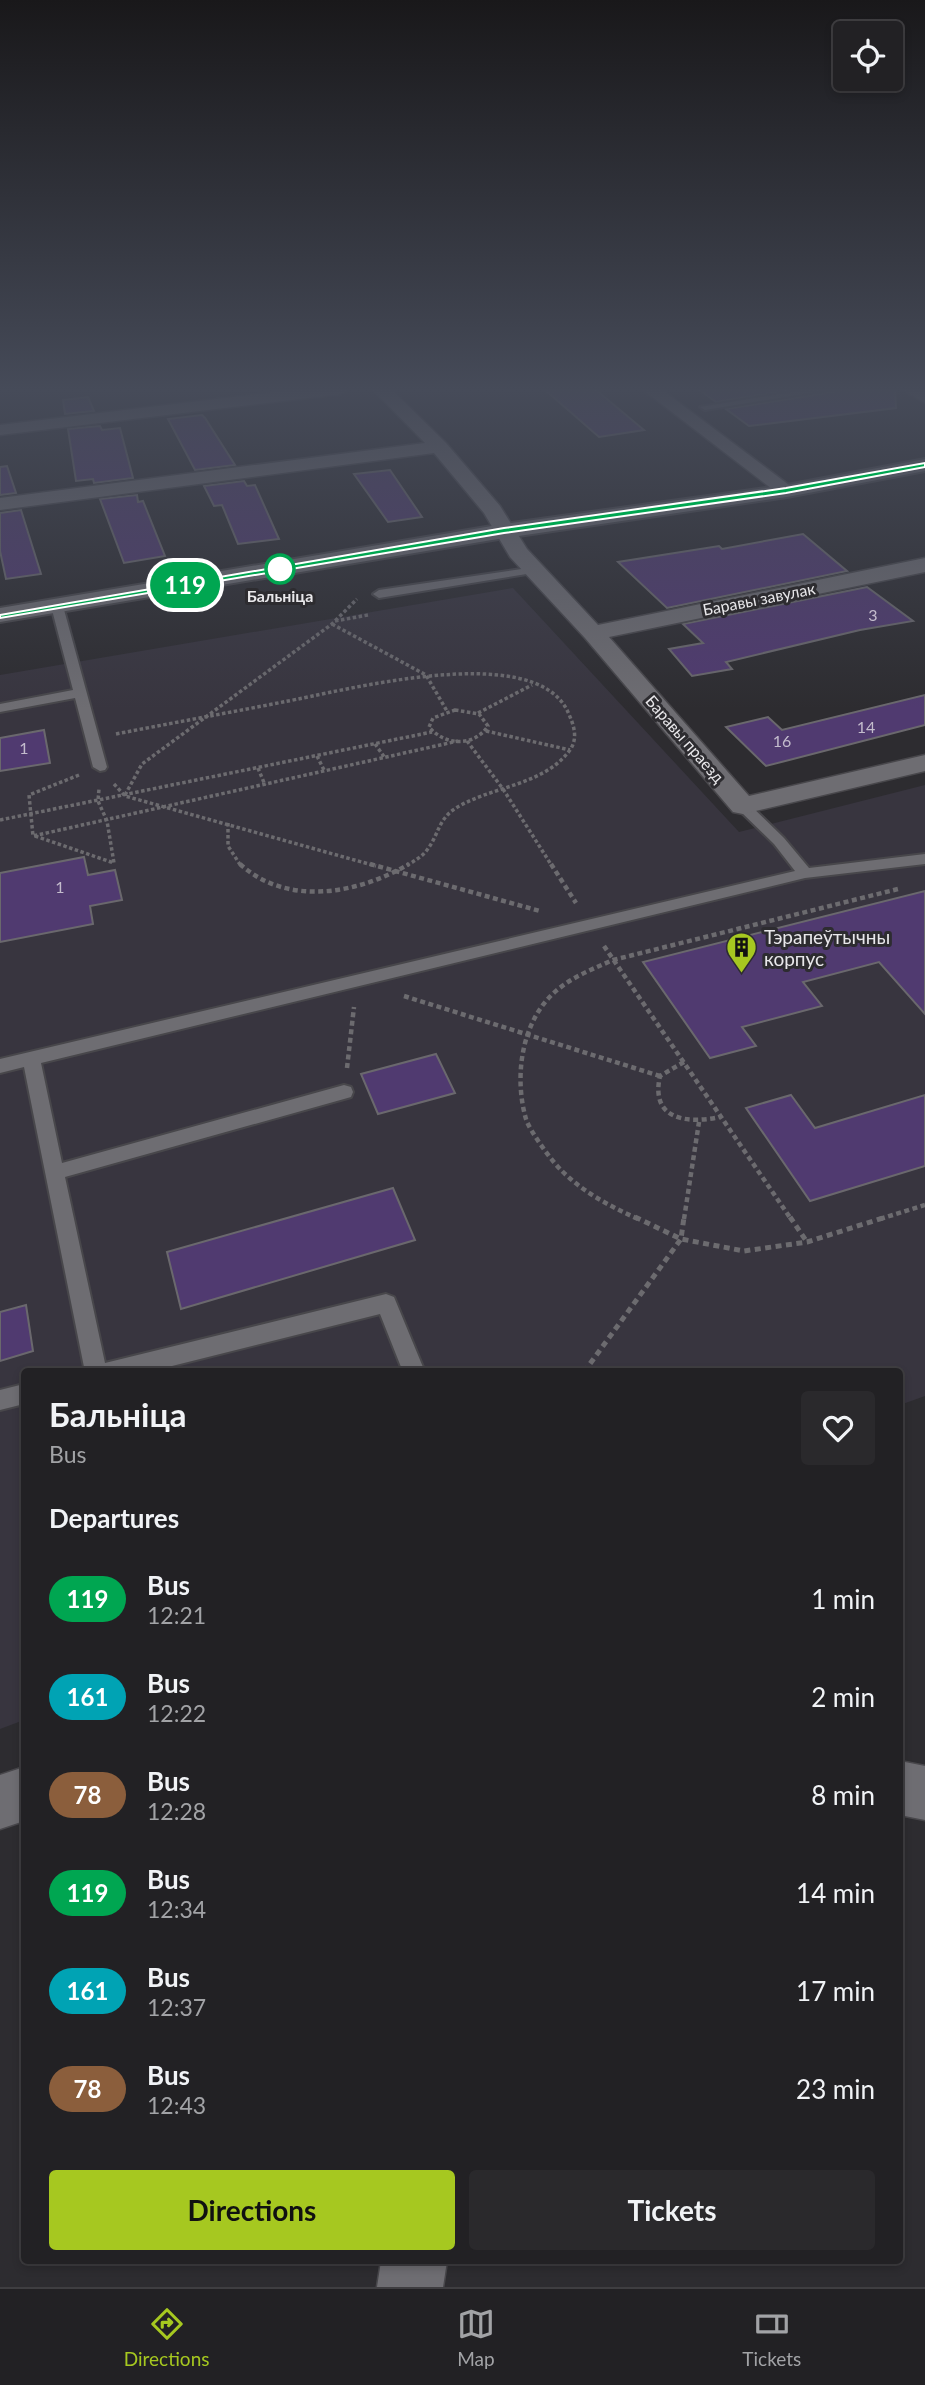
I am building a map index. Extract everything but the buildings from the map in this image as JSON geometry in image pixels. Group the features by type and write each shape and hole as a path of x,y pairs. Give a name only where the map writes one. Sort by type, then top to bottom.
{"street":[{"path":"0,504 64,496"},
{"name":"Баравы праезд","path":"481,496 535,570 743,806"},
{"path":"0,615 504,531 753,496"},
{"name":"Баравы завулак","path":"593,633 925,565"},
{"path":"743,806 925,763"},
{"path":"903,1789 925,1793"},
{"path":"0,1802 21,1795"},
{"path":"410,2287 414,2264"}],"lane":[{"path":"380,594 535,570"},
{"path":"57,606 100,767"},
{"path":"0,708 79,693"},
{"path":"743,806 779,841 805,873"},
{"path":"0,1066 805,873 925,859"},
{"path":"31,1059 95,1368"},
{"path":"54,1173 344,1092"},
{"path":"124,1368 386,1303 412,1368"},
{"path":"0,1400 21,1395"}],"path":[{"path":"125,796 142,764 332,624 363,593"},
{"path":"332,624 426,675 447,711"},
{"path":"91,738 426,675 463,671 500,674 533,684 555,697 570,713 576,732 570,750 544,773 468,801 443,817 434,830 431,847 422,856 372,883 339,890 304,891 272,885 242,869 227,847 228,823"},
{"path":"477,713 533,684"},
{"path":"486,731 487,721 477,713 463,710 447,711 433,718 429,727 442,739 467,741 486,731 570,750"},
{"path":"0,820 432,732"},
{"path":"33,836 458,741"},
{"path":"467,741 503,789 613,960 807,1242"},
{"path":"375,744 384,758"},
{"path":"317,756 325,772"},
{"path":"100,767 125,796 590,925"},
{"path":"33,836 114,863 107,821 99,801 100,767"},
{"path":"33,836 29,795 100,767"},
{"path":"258,768 265,785"},
{"path":"911,886 613,960 571,978 545,1002 527,1035 520,1079 526,1121 560,1170 596,1199 681,1239 744,1251 807,1242 925,1205"},
{"path":"344,1092 357,981 660,1076"},
{"path":"684,1062 660,1076 656,1088 660,1105 676,1118 699,1122 720,1116"},
{"path":"587,1368 681,1239 699,1122"}],"shaded area":[{"path":"513,588 739,832 925,785 925,1396 903,1404 903,1368 21,1368 21,1721 0,1729 0,675"}],"bus line":[{"name":"119","path":"0,615 504,531 753,496"}],"place":[{"name":"Бальніца","path":"280,569"},
{"name":"Тэрапеўтычны корпус","path":"741,975"}]}
